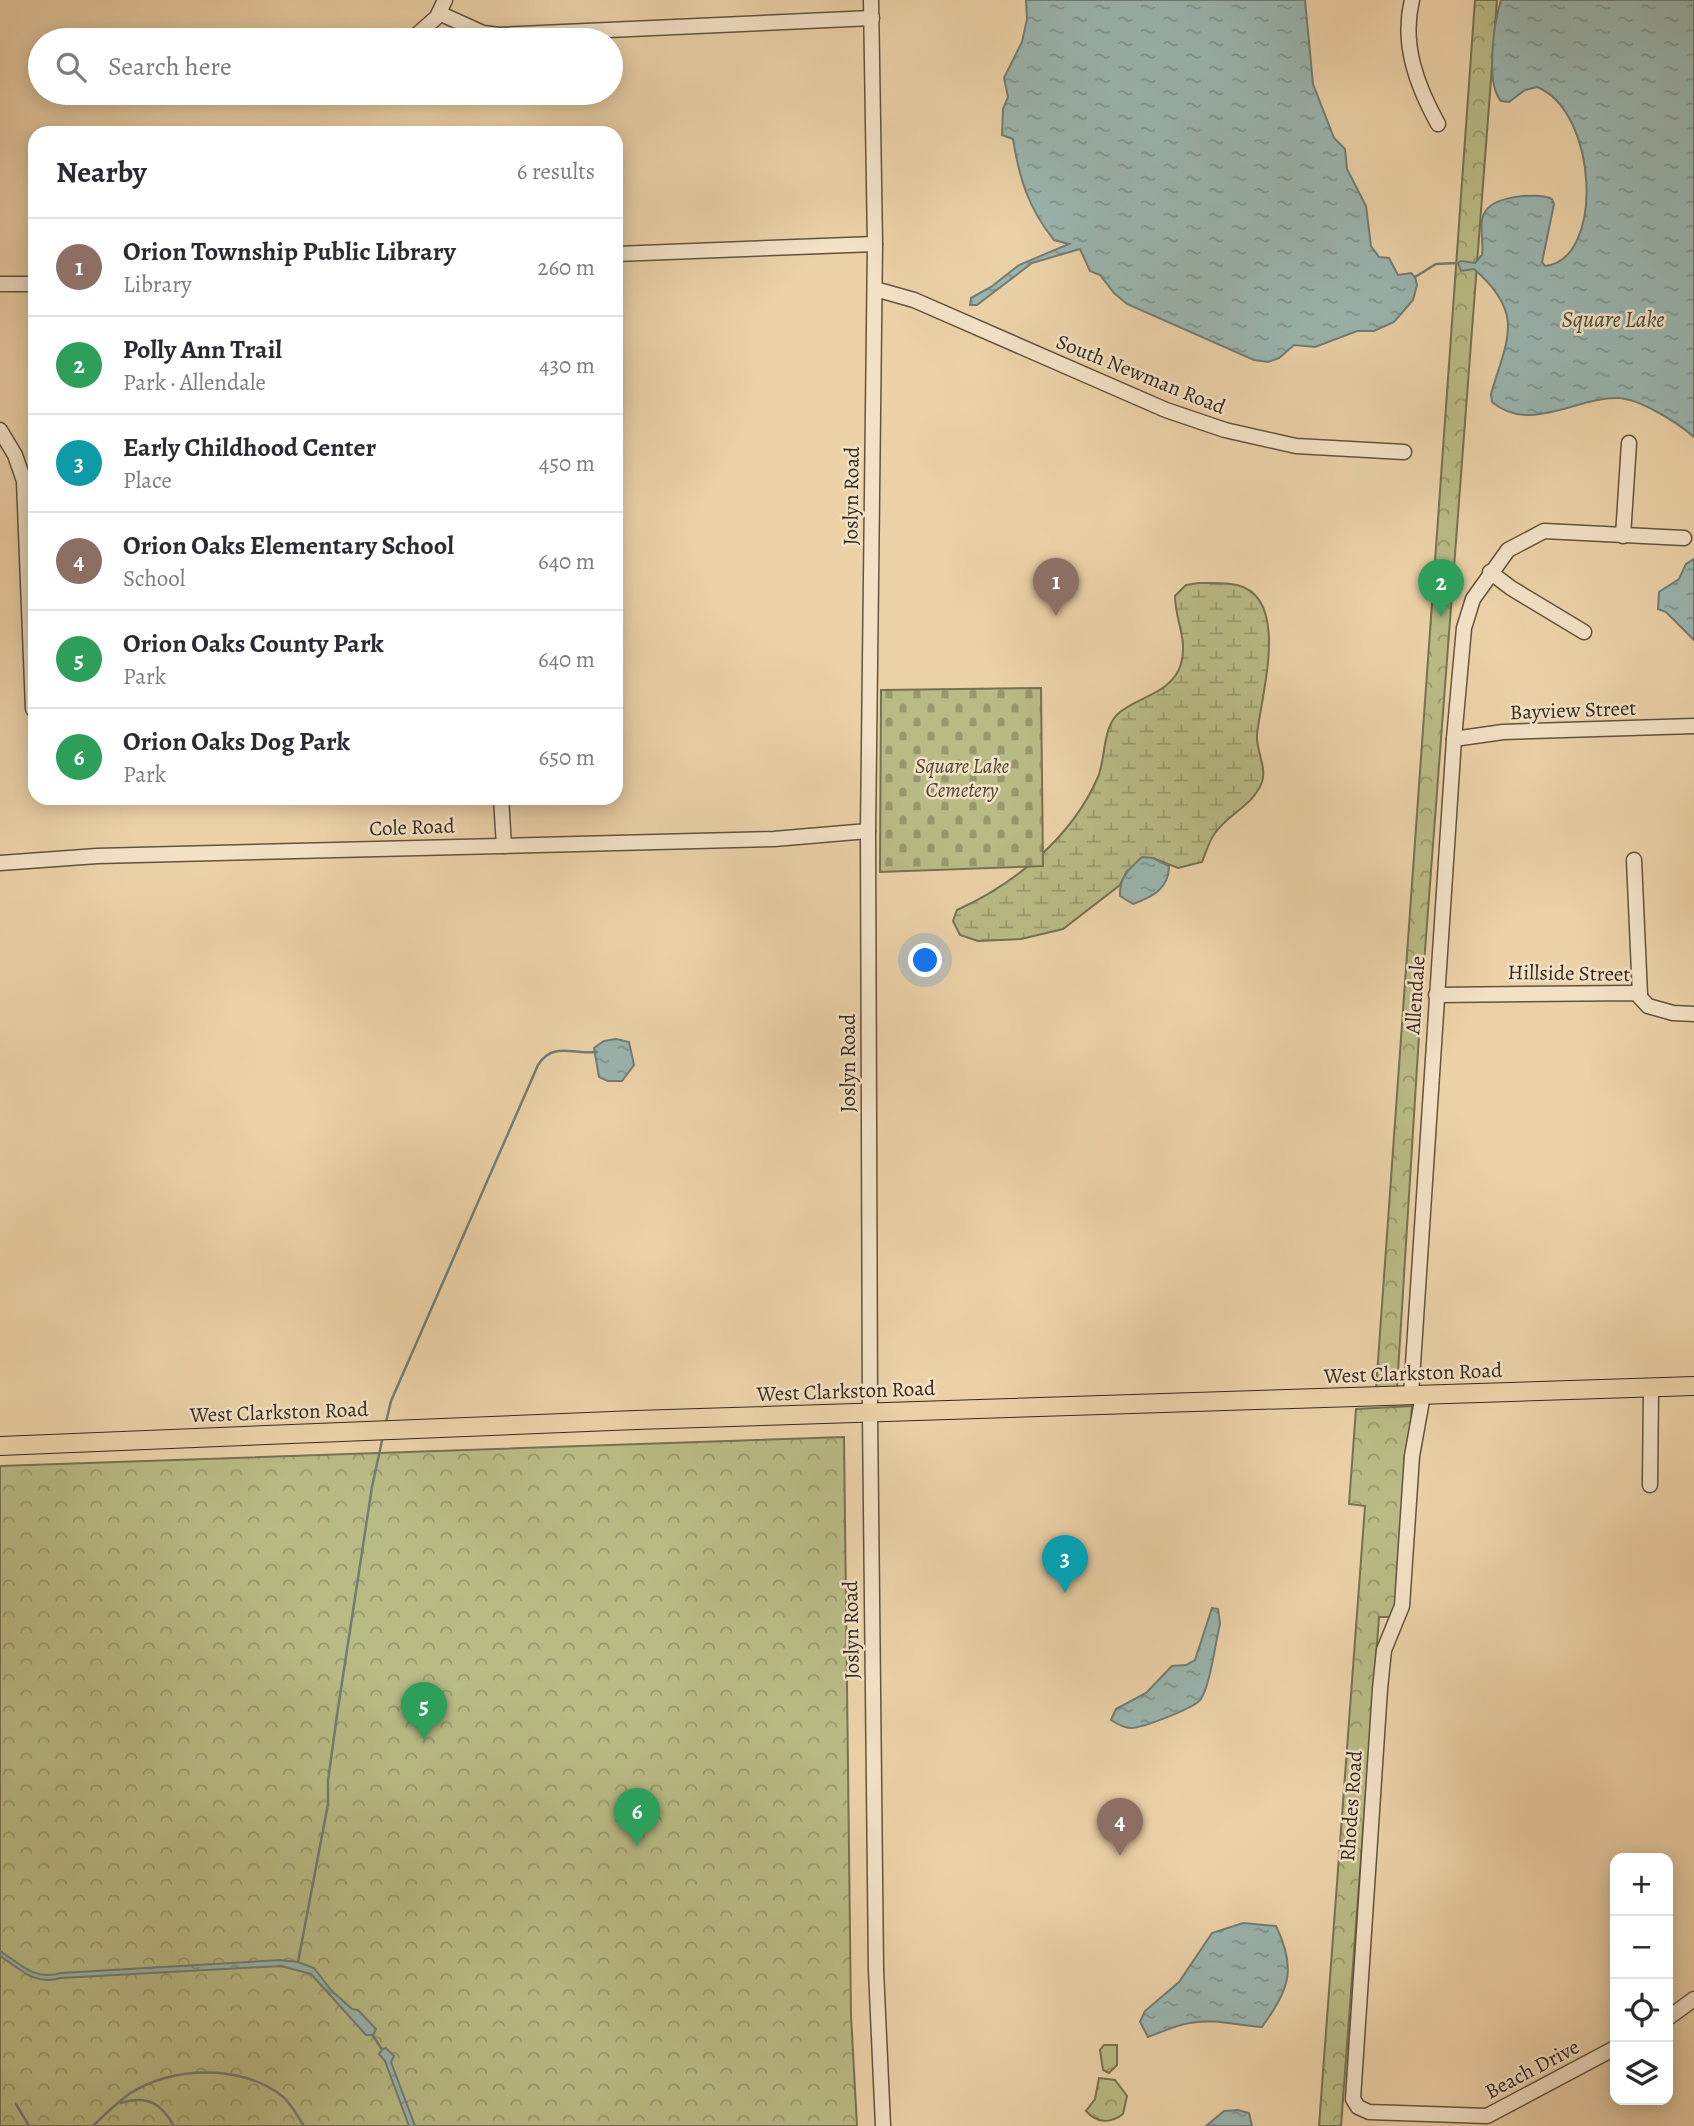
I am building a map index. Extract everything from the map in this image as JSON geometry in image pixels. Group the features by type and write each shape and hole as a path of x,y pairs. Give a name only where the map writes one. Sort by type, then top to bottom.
{"main road":[{"name":"West Clarkston Road","path":"0,1446 1694,1386"}],"street":[{"name":"Joslyn Road","path":"871,0 875,289 868,831 870,1414 876,1970 883,2126"},
{"path":"1412,0 1409,40 1414,73 1438,124"},
{"path":"422,28 442,7 475,28"},
{"path":"623,29 872,18"},
{"path":"623,254 875,244"},
{"path":"0,284 28,284"},
{"name":"South Newman Road","path":"875,289 914,300 1131,396 1225,430 1296,446 1404,452"},
{"path":"0,430 15,455 23,481 28,595"},
{"path":"1623,536 1629,443"},
{"name":"Allendale","path":"1417,1395 1436,995 1454,739 1464,628 1473,599 1490,572 1515,545 1544,531 1684,538"},
{"path":"1490,572 1511,588 1584,632"},
{"name":"Bayview Street","path":"1454,739 1503,732 1694,726"},
{"path":"501,805 504,846"},
{"name":"Cole Road","path":"0,863 97,856 774,839 868,831"},
{"path":"1634,860 1640,995"},
{"name":"Hillside Street","path":"1436,995 1554,992 1640,995 1648,1006 1673,1013 1694,1014"},
{"path":"1650,1485 1651,1388"},
{"name":"Rhodes Road","path":"1417,1395 1402,1606 1384,1650 1380,1689 1353,2099 1358,2107 1369,2112 1473,2122"},
{"path":"1673,2014 1694,1999"},
{"name":"Beach Drive","path":"1473,2122 1610,2051"}],"green space":[{"path":"1475,0 1497,0 1421,1003 1397,1388 1376,1389"},
{"path":"1186,585 1237,585 1254,594 1264,609 1269,651 1257,735 1263,771 1258,790 1215,833 1202,862 1178,868 1153,858 1127,871 1120,885 1063,929 1021,939 978,941 960,935 953,921 957,910 1000,887 1020,872 1057,839 1073,819 1098,777 1107,734 1114,718 1163,688 1177,674 1183,646 1175,596"},
{"name":"Square Lake Cemetery","path":"1041,688 1043,866 880,872 881,690"},
{"path":"1412,1406 1397,1617 1379,1617 1341,2126 1319,2126 1365,1506 1349,1504 1356,1409"},
{"path":"844,1437 851,2015 857,2126 0,2126 0,1466"},
{"path":"1104,2045 1117,2045 1117,2065 1109,2073 1103,2070 1100,2050"},
{"path":"1099,2078 1115,2080 1127,2096 1123,2114 1108,2121 1099,2120 1086,2111 1095,2099"}],"water":[{"path":"1026,0 1305,0 1313,84 1334,138 1345,149 1347,169 1366,206 1371,246 1379,257 1389,258 1398,275 1411,273 1415,277 1417,285 1413,300 1394,322 1374,331 1357,331 1315,347 1294,345 1279,358 1268,362 1254,360 1127,304 1100,275 1090,271 1080,249 1032,263 977,305 970,305 971,298 991,287 1019,265 1069,244 1054,240 1037,216 1022,179 1013,139 1002,135 1003,109 1008,97 1004,78 1022,42 1027,19"},
{"name":"Square Lake","path":"1501,0 1694,0 1694,437 1658,412 1627,399 1602,399 1537,415 1507,411 1492,402 1491,394 1506,342 1506,314 1501,300 1490,285 1474,269 1461,271 1458,263 1475,263 1482,255 1482,221 1490,207 1506,199 1527,196 1552,199 1554,204 1542,262 1545,266 1564,258 1578,239 1585,213 1586,183 1582,153 1572,124 1557,101 1537,87 1525,90 1509,102 1501,101 1496,92 1492,52"},
{"path":"1694,559 1694,640 1666,612 1658,609 1659,592 1679,579 1686,564"},
{"path":"1142,857 1153,858 1169,866 1168,874 1158,891 1133,904 1120,896 1121,884 1129,870"},
{"path":"616,1039 629,1042 634,1065 622,1081 608,1081 599,1077 594,1048 604,1041"},
{"path":"1212,1608 1218,1609 1220,1624 1210,1673 1201,1699 1179,1712 1137,1727 1126,1727 1111,1720 1116,1709 1146,1693 1172,1666 1186,1665 1195,1660"},
{"path":"1243,1923 1276,1926 1286,1955 1288,1967 1284,1990 1262,2027 1199,2022 1180,2025 1148,2037 1140,2022 1145,2011 1179,1982 1212,1933"},
{"path":"0,1951 28,1970 43,1975 280,1960 298,1962 314,1968 331,1990 352,2009 358,2010 376,2029 373,2035 382,2049 386,2048 394,2056 391,2062 415,2126 409,2126 385,2061 379,2054 382,2050 372,2035 366,2035 311,1974 281,1966 43,1980 21,1971 0,1956"},
{"path":"1238,2110 1249,2113 1252,2126 1206,2126 1224,2111"}],"waterway":[{"path":"1415,277 1436,264 1458,263"},
{"path":"386,1422 391,1401 538,1065 550,1053 557,1051 597,1052"},
{"path":"298,1962 328,1804 328,1781 337,1715 372,1487 383,1436"},
{"path":"93,2126 129,2094 146,2085 165,2078 206,2072 247,2078 266,2086 285,2099 304,2126"},
{"path":"121,2103 139,2100 153,2103 174,2126"},
{"path":"16,2104 29,2126"}],"place":[{"name":"Orion Township Public Library","path":"1056,616"},
{"name":"Polly Ann Trail","path":"1441,617"},
{"name":"Early Childhood Center","path":"1065,1593"},
{"name":"Orion Oaks County Park","path":"424,1740"},
{"name":"Orion Oaks Dog Park","path":"637,1846"},
{"name":"Orion Oaks Elementary School","path":"1120,1856"}]}
